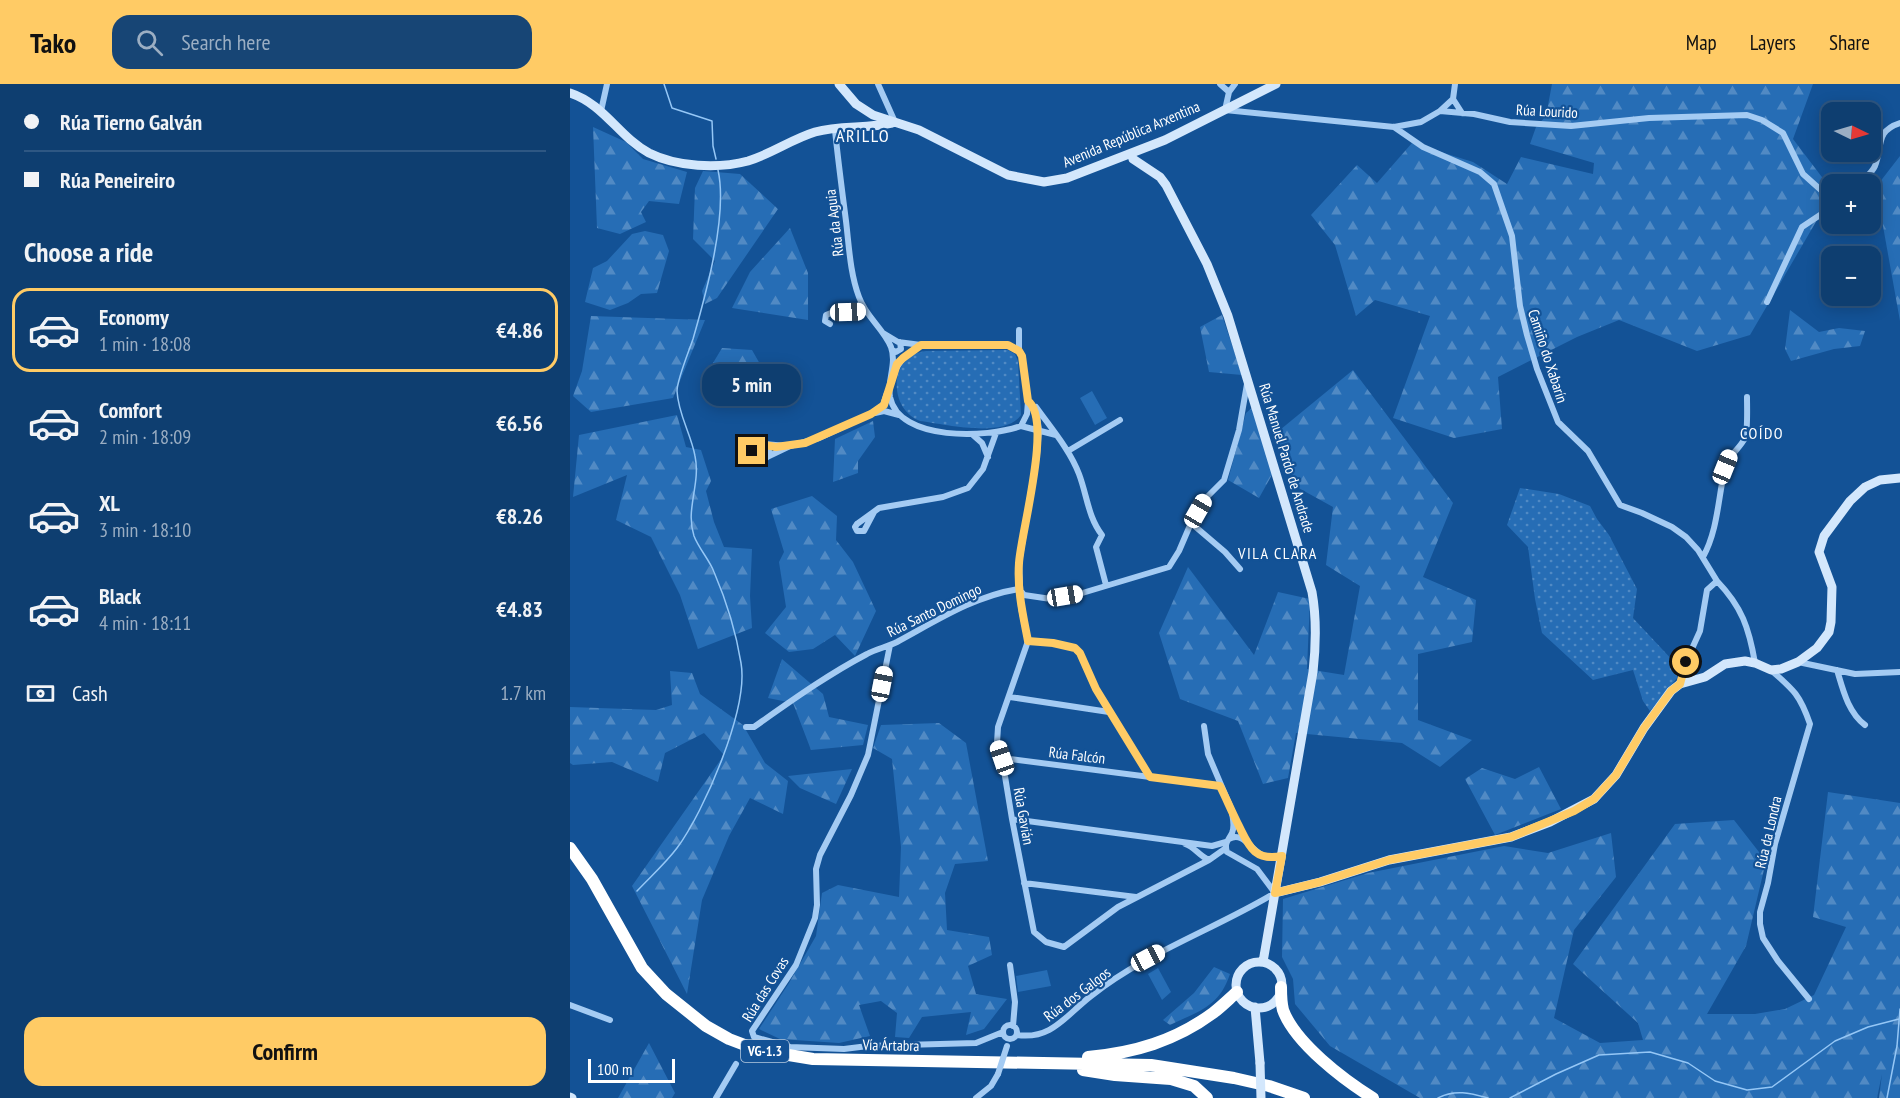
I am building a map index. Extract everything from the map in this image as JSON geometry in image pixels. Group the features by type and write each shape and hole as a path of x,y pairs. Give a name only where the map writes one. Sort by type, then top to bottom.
{"highway":[{"name":"Vía Ártabra","path":"570,848 592,879 642,968 666,994 689,1014 729,1039 758,1050 813,1059 1151,1065 1194,1070 1269,1086 1304,1098"},
{"path":"1281,987 1284,1013 1308,1046 1335,1070 1373,1098"},
{"path":"1056,1063 1130,1052 1157,1044 1214,1013 1237,992"},
{"path":"1056,1063 1115,1075 1171,1078 1194,1086 1207,1098"}],"street":[{"path":"601,111 607,84"},
{"name":"Avenida República Arxentina","path":"839,84 863,112 867,124 895,122"},
{"path":"878,84 895,122"},
{"path":"1220,84 1229,92"},
{"path":"1235,84 1229,92 1225,110 1394,127 1421,122 1440,111 1453,99 1455,84"},
{"name":"Avenida República Arxentina","path":"1133,160 1165,140 1276,84"},
{"path":"570,93 593,104 629,139 648,153 685,164 730,164 748,161 815,132 867,124 874,115"},
{"path":"1453,99 1462,113"},
{"name":"Avenida República Arxentina","path":"856,104 874,115 930,135 1008,175 1034,182 1057,181 1119,157"},
{"name":"Rúa Lourido","path":"1440,111 1510,122 1571,126 1649,118 1747,115 1762,120 1782,133 1803,174 1821,190"},
{"path":"1869,174 1875,168 1882,136 1890,126 1900,123"},
{"name":"Camiño do Xabarín","path":"1394,127 1423,147 1480,172 1494,184 1512,236 1520,306 1527,335 1537,369 1558,422 1588,451 1620,505 1672,527 1686,537 1717,581 1740,608 1750,634 1755,663"},
{"name":"Rúa da Aguia","path":"835,130 851,266 859,299 865,312 883,333 892,350 890,397 899,415"},
{"name":"Rúa Manuel Pardo de Andrade","path":"1119,157 1122,162 1133,160 1151,170 1166,185 1208,264 1228,316 1248,379 1312,592 1316,614 1317,642 1313,672 1263,962"},
{"path":"1767,302 1802,227 1821,214"},
{"path":"830,324 825,321 826,315 831,313 865,312"},
{"path":"1019,330 1019,351 1022,356 1027,398 1027,414 1021,426"},
{"name":"Rúa da Aguia","path":"883,333 900,342 921,345 1008,345 1019,351"},
{"path":"892,350 897,352 901,349 900,342"},
{"path":"790,446 776,447 762,444 754,447 753,454 758,460 767,457 790,446 819,438 871,414 884,405 897,364 921,345"},
{"path":"1019,589 1024,595 1051,599 1079,594 1169,567 1205,499 1224,480 1239,430 1248,379"},
{"path":"1702,557 1711,540 1725,467 1731,453 1740,447 1747,435 1747,397"},
{"path":"1027,398 1037,416 1039,430"},
{"path":"1027,398 1068,452 1079,473 1091,518 1102,535 1096,547 1106,585"},
{"path":"871,414 884,411 899,415 909,423 924,428 972,434 996,433 1021,426 1056,435"},
{"path":"1068,452 1120,420"},
{"name":"Rúa Gavián","path":"1039,430 1019,562 1019,589 1028,641 998,727 997,743 1002,758 1034,932 1046,942 1064,947 1118,907 1136,897 1211,859 1239,854"},
{"path":"874,512 866,528 862,532 857,531 855,527 857,524 874,512 886,506 943,497 968,488 983,469 996,433"},
{"path":"972,434 982,443 988,457"},
{"path":"762,444 768,447 767,457"},
{"path":"1227,843 1257,869 1275,893 1320,882 1389,860 1511,837 1574,811 1594,799 1616,775 1644,728 1671,691 1680,684 1705,677 1725,664 1745,661 1771,670 1781,669 1798,662 1816,648 1825,638 1831,622 1832,587 1819,552 1824,536 1850,501 1865,487 1880,480 1900,478"},
{"path":"1191,524 1225,552 1240,569"},
{"path":"1680,684 1686,662 1700,631 1707,590 1717,581"},
{"name":"Rúa Santo Domingo","path":"746,727 754,727 822,680 870,652 890,645 960,607 1001,592 1019,589"},
{"path":"1028,641 1075,648 1080,653 1133,766 1150,777"},
{"name":"Rúa das Covas","path":"890,645 868,755 851,795 820,855 816,869 815,918 796,965 752,1031 754,1037 790,1047 844,1049 868,1046 976,1043 1004,1032"},
{"path":"1798,662 1854,674 1900,672"},
{"name":"Rúa da Londra","path":"1771,670 1796,693 1810,724 1778,832 1760,912 1760,924 1763,938 1778,961 1809,999"},
{"path":"1837,670 1850,708 1865,724"},
{"path":"1010,697 1109,712"},
{"path":"1204,726 1208,754 1245,840 1256,852 1265,857 1282,856"},
{"name":"Rúa Falcón","path":"1002,758 1133,766 1150,777 1220,786"},
{"path":"1227,843 1234,823 1232,813"},
{"path":"1012,819 1212,846 1227,843 1235,836 1245,840"},
{"path":"1173,840 1195,849 1201,857 1211,859"},
{"path":"1239,854 1245,840"},
{"name":"Rúa Gavián","path":"1211,859 1227,843"},
{"path":"1189,870 1194,861 1195,849"},
{"path":"1024,883 1136,897"},
{"name":"Rúa dos Galgos","path":"1017,1035 1037,1036 1049,1031 1075,1012 1089,998 1148,958 1275,893"},
{"path":"1263,962 1275,968 1281,980 1281,987 1273,1003 1256,1007 1244,1002 1237,992 1237,979 1244,968 1250,964 1263,962"},
{"path":"1010,964 1016,1002 1013,1026"},
{"path":"570,1005 610,1020"},
{"path":"1256,1007 1261,1098"},
{"path":"1008,1043 1004,1032 1006,1027 1013,1026"},
{"path":"978,1098 991,1086 998,1074 1008,1043 1017,1035 1017,1029 1013,1026"},
{"path":"716,1098 736,1064"}],"green space":[{"path":"1552,84 1813,84 1793,139 1821,176 1821,213 1750,335 1697,351 1619,320 1577,337 1498,377 1502,429 1454,438 1393,418 1430,316 1375,300 1356,316 1335,245 1311,215 1357,165 1377,183 1412,143 1473,162 1507,184 1521,157 1593,174 1594,163 1530,144 1536,127 1546,116"},
{"path":"593,127 626,142 643,159 687,172 679,204 649,201 641,212 646,222 620,234 597,228"},
{"path":"1900,156 1900,321 1881,215 1881,181"},
{"path":"703,171 740,174 778,209 717,298 705,304 702,291 715,261 693,239 695,188"},
{"path":"790,228 808,273 808,320 732,308 750,272"},
{"path":"645,231 663,235 669,251 657,293 641,294 628,303 610,310 585,302 593,268 607,261 632,234"},
{"path":"1790,310 1819,332 1839,328 1865,331 1860,346 1834,349 1791,361 1785,349"},
{"path":"1222,315 1242,375 1209,372 1200,327"},
{"path":"591,316 705,320 673,398 591,412 573,396 582,371"},
{"path":"722,348 752,350 768,378 763,395 743,395 730,374 713,363"},
{"path":"1008,350 1015,354 1018,361 1021,415 1013,422 988,428 944,425 920,421 902,406 898,395 899,372 905,362 914,355 926,351"},
{"path":"1353,370 1453,503 1423,577 1476,600 1472,642 1418,654 1418,720 1472,740 1440,767 1402,743 1296,733 1288,778 1263,784 1238,721 1180,699 1159,633 1188,567 1254,655 1278,592 1310,599 1307,669 1344,675 1360,586 1326,565 1333,507 1295,486 1275,434"},
{"path":"1092,391 1107,418 1095,425 1080,398"},
{"path":"1253,407 1273,473 1259,498 1228,480 1246,413"},
{"path":"677,415 686,447 701,450 711,481 706,491 714,522 724,547 752,549 750,596 752,628 698,649 680,595 651,537 616,520 627,475 573,497 579,435"},
{"path":"873,421 875,437 858,461 858,473 833,482 835,439"},
{"path":"1520,488 1559,494 1590,506 1609,535 1637,589 1633,618 1676,664 1677,678 1650,711 1643,701 1633,670 1593,680 1542,633 1528,547 1507,525"},
{"path":"812,496 837,516 836,540 853,562 876,611 855,656 835,635 813,649 789,652 765,633 786,607 779,562 784,552 771,509"},
{"path":"782,659 823,694 829,717 868,725 863,745 811,750 793,703 768,698"},
{"path":"670,671 692,673 700,694 743,725 765,763 788,781 783,814 750,798 729,836 702,900 687,994 632,886 724,755 704,733 665,753 658,782 612,762 573,765 570,763 570,707 656,710 672,705"},
{"path":"939,723 966,743 988,861 955,864 945,893 947,930 989,937 992,955 968,966 976,994 1007,999 984,1029 966,1035 971,1012 922,1017 909,1038 895,1037 897,1013 881,1001 859,1005 870,1036 839,1043 780,1039 759,1029 816,936 822,893 838,885 899,897 901,847 892,759 873,748 881,725"},
{"path":"1539,767 1561,809 1495,835 1465,779 1482,768 1515,779"},
{"path":"852,769 836,804 800,788 788,776"},
{"path":"1828,792 1900,803 1900,1098 1879,1098 1882,1074 1877,1098 1420,1098 1330,1046 1295,1004 1293,979 1282,957 1283,899 1368,873 1504,846 1548,853 1611,833 1616,877 1574,930 1554,1018 1600,1043 1643,1040 1638,1023 1573,964 1675,824 1734,820 1766,861 1746,946 1707,1014 1755,1014 1785,1009 1814,995 1846,927 1813,917"},
{"path":"1214,967 1230,974 1214,1001 1207,1007 1170,1025 1163,1020 1194,993"},
{"path":"1158,968 1171,992 1162,1000 1148,974"},
{"path":"1047,970 1051,986 1018,992 1016,976"},
{"path":"649,1043 675,1093 672,1098 618,1098"}],"waterway":[{"path":"664,84 672,108 712,121 716,159"},
{"path":"637,891 677,848 700,810 731,732 742,682 739,651 726,605 712,567 694,536 691,516 696,477 695,456 677,391 698,321 714,254 720,209 718,170"},
{"path":"1887,1098 1897,1046 1900,1009"},
{"path":"1510,1098 1599,1055 1650,1052 1688,1063 1715,1081 1747,1090 1772,1087 1835,1041 1868,1027 1899,1019"},
{"path":"1438,1098 1457,1093 1469,1093 1488,1098"}],"district":[{"name":"ARILLO","path":"863,135"},
{"name":"COÍDO","path":"1762,433"},
{"name":"VILA CLARA","path":"1278,553"}],"route":[{"path":"752,451 759,444 776,447 805,443 871,414 884,405 897,364 921,345 1008,345 1019,351 1022,356 1028,401 1037,416 1039,430 1019,562 1021,608 1028,641 1075,648 1080,653 1096,689 1119,730 1150,777 1220,786 1246,842 1265,857 1282,856 1275,893 1320,882 1389,860 1511,837 1574,811 1594,799 1616,775 1644,728 1671,691 1680,684 1686,662"}]}
